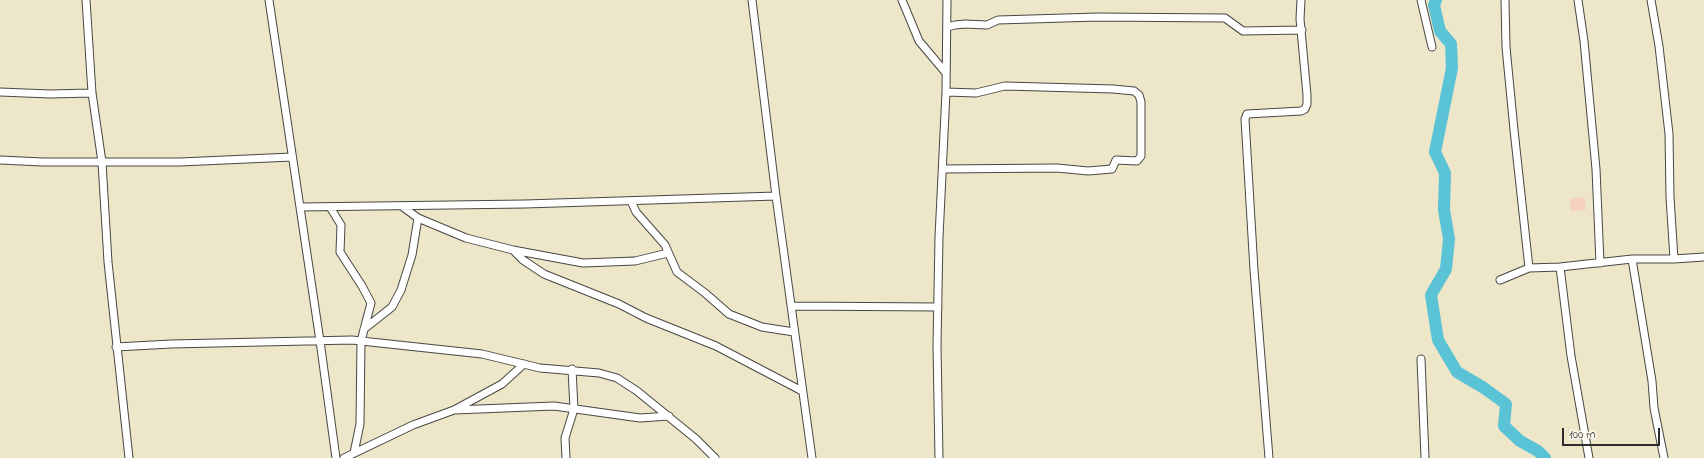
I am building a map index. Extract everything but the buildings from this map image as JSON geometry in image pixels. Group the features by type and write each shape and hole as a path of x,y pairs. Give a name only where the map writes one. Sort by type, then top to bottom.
{"street":[{"path":"86,0 92,93 102,162 106,240 116,347 129,458"},
{"path":"269,0 336,458"},
{"path":"752,0 776,196 812,458"},
{"path":"902,0 919,41 946,73"},
{"path":"939,458 938,307 946,92 947,0"},
{"path":"1270,458 1254,270 1245,119 1247,114 1301,111 1307,104 1301,0"},
{"path":"1421,0 1432,48"},
{"path":"1505,0 1506,47 1512,115 1529,268"},
{"path":"1578,0 1584,41 1596,169 1600,263"},
{"path":"1651,0 1659,46 1669,134 1670,197 1674,259"},
{"path":"947,27 960,24 987,25 998,20 1225,18 1243,30 1302,30"},
{"path":"943,169 1050,168 1088,171 1112,169 1116,160 1137,161 1141,156 1140,102 1139,95 1134,91 1005,86 976,93 946,92"},
{"path":"0,92 50,94 92,93"},
{"path":"0,160 191,162 292,157"},
{"path":"300,208 403,207 776,196"},
{"path":"631,201 636,212 664,245 678,272 729,314 762,327 794,332"},
{"path":"330,207 341,225 340,252 371,303 361,340 360,424 354,453"},
{"path":"403,207 418,218 466,238 513,250 583,263 635,261 668,253"},
{"path":"364,329 392,307 401,290 412,255 418,218"},
{"path":"513,250 523,260 544,274 619,304 646,318 716,346 802,391"},
{"path":"1500,280 1529,268 1560,267 1632,259 1704,257"},
{"path":"1632,259 1648,350 1654,408 1664,458"},
{"path":"1560,267 1571,356 1589,458"},
{"path":"791,306 938,307"},
{"path":"116,347 171,344 361,340 482,354 540,368 572,369 599,373 617,378 669,416 696,439 715,458"},
{"path":"1420,359 1425,458"},
{"path":"344,458 413,425 454,410 502,384 524,364"},
{"path":"566,458 565,438 574,409 572,369"},
{"path":"454,410 554,406 640,418 669,416"}],"shaded area":[{"path":"1585,197 1586,210 1570,211 1570,198"}],"waterway":[{"path":"1436,0 1434,5 1440,31 1451,44 1452,68 1435,152 1445,173 1444,210 1449,239 1446,269 1431,295 1438,340 1457,372 1484,388 1506,404 1504,426 1520,441 1538,451 1545,458"}]}
